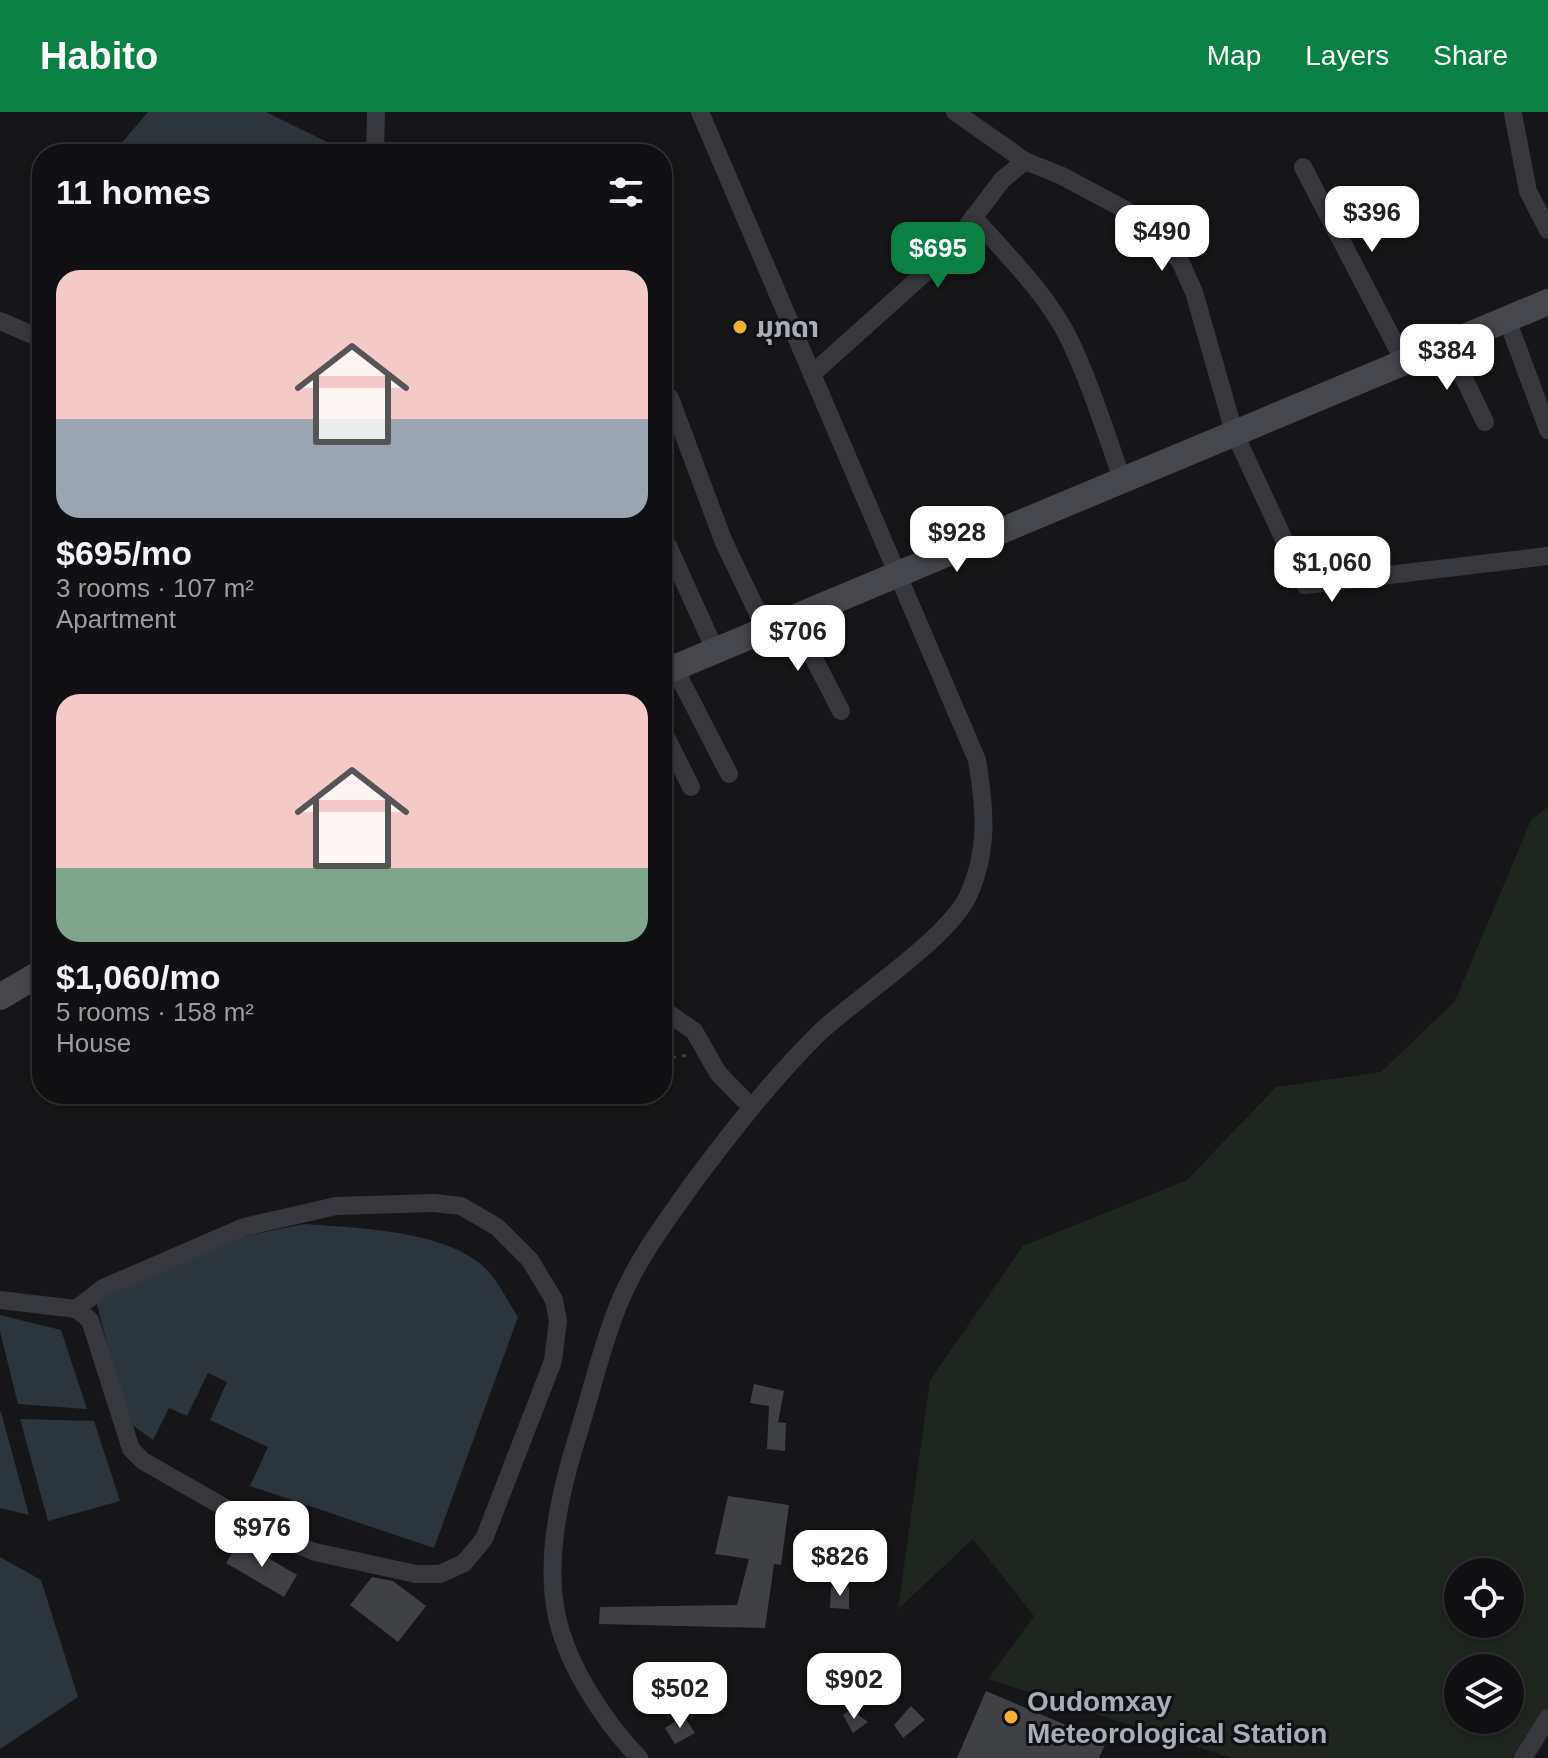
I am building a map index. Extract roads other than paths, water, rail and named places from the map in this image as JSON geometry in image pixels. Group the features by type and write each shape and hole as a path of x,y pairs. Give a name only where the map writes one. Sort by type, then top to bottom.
{"street":[{"path":"375,144 376,112"},
{"path":"639,1758 609,1726 579,1671 556,1613 554,1548 566,1475 620,1301 651,1240 750,1106 819,1033 944,927 967,899 982,856 985,808 977,760 700,112"},
{"path":"955,112 1025,161 1060,175 1124,209 1148,227 1180,261 1194,292 1234,432 1305,585 1548,556"},
{"path":"1513,114 1528,191 1548,230"},
{"path":"812,374 936,263 1002,180 1025,161"},
{"path":"1303,167 1404,361"},
{"path":"973,217 1023,273 1067,336 1099,410 1122,478"},
{"path":"672,668 1548,302"},
{"path":"1507,319 1548,430"},
{"path":"0,321 32,335"},
{"path":"1447,343 1485,422"},
{"path":"672,403 723,540 765,628"},
{"path":"672,555 715,650"},
{"path":"792,616 841,711"},
{"path":"672,677 729,774"},
{"path":"672,749 691,787"},
{"path":"0,997 32,978"},
{"path":"672,1016 694,1031 718,1073 750,1106"},
{"path":"0,1300 76,1309 90,1320 131,1449 143,1461 273,1535 315,1552 416,1574 440,1574 464,1563 484,1539 553,1361 558,1321 554,1300 530,1260 497,1227 461,1206 434,1203 336,1206 244,1227 103,1288 76,1309"},
{"path":"1523,1758 1548,1718"}],"place":[{"name":"ມຸກດາ","path":"740,327"},
{"name":"Oudomxay Meteorological Station","path":"1011,1717"}]}
